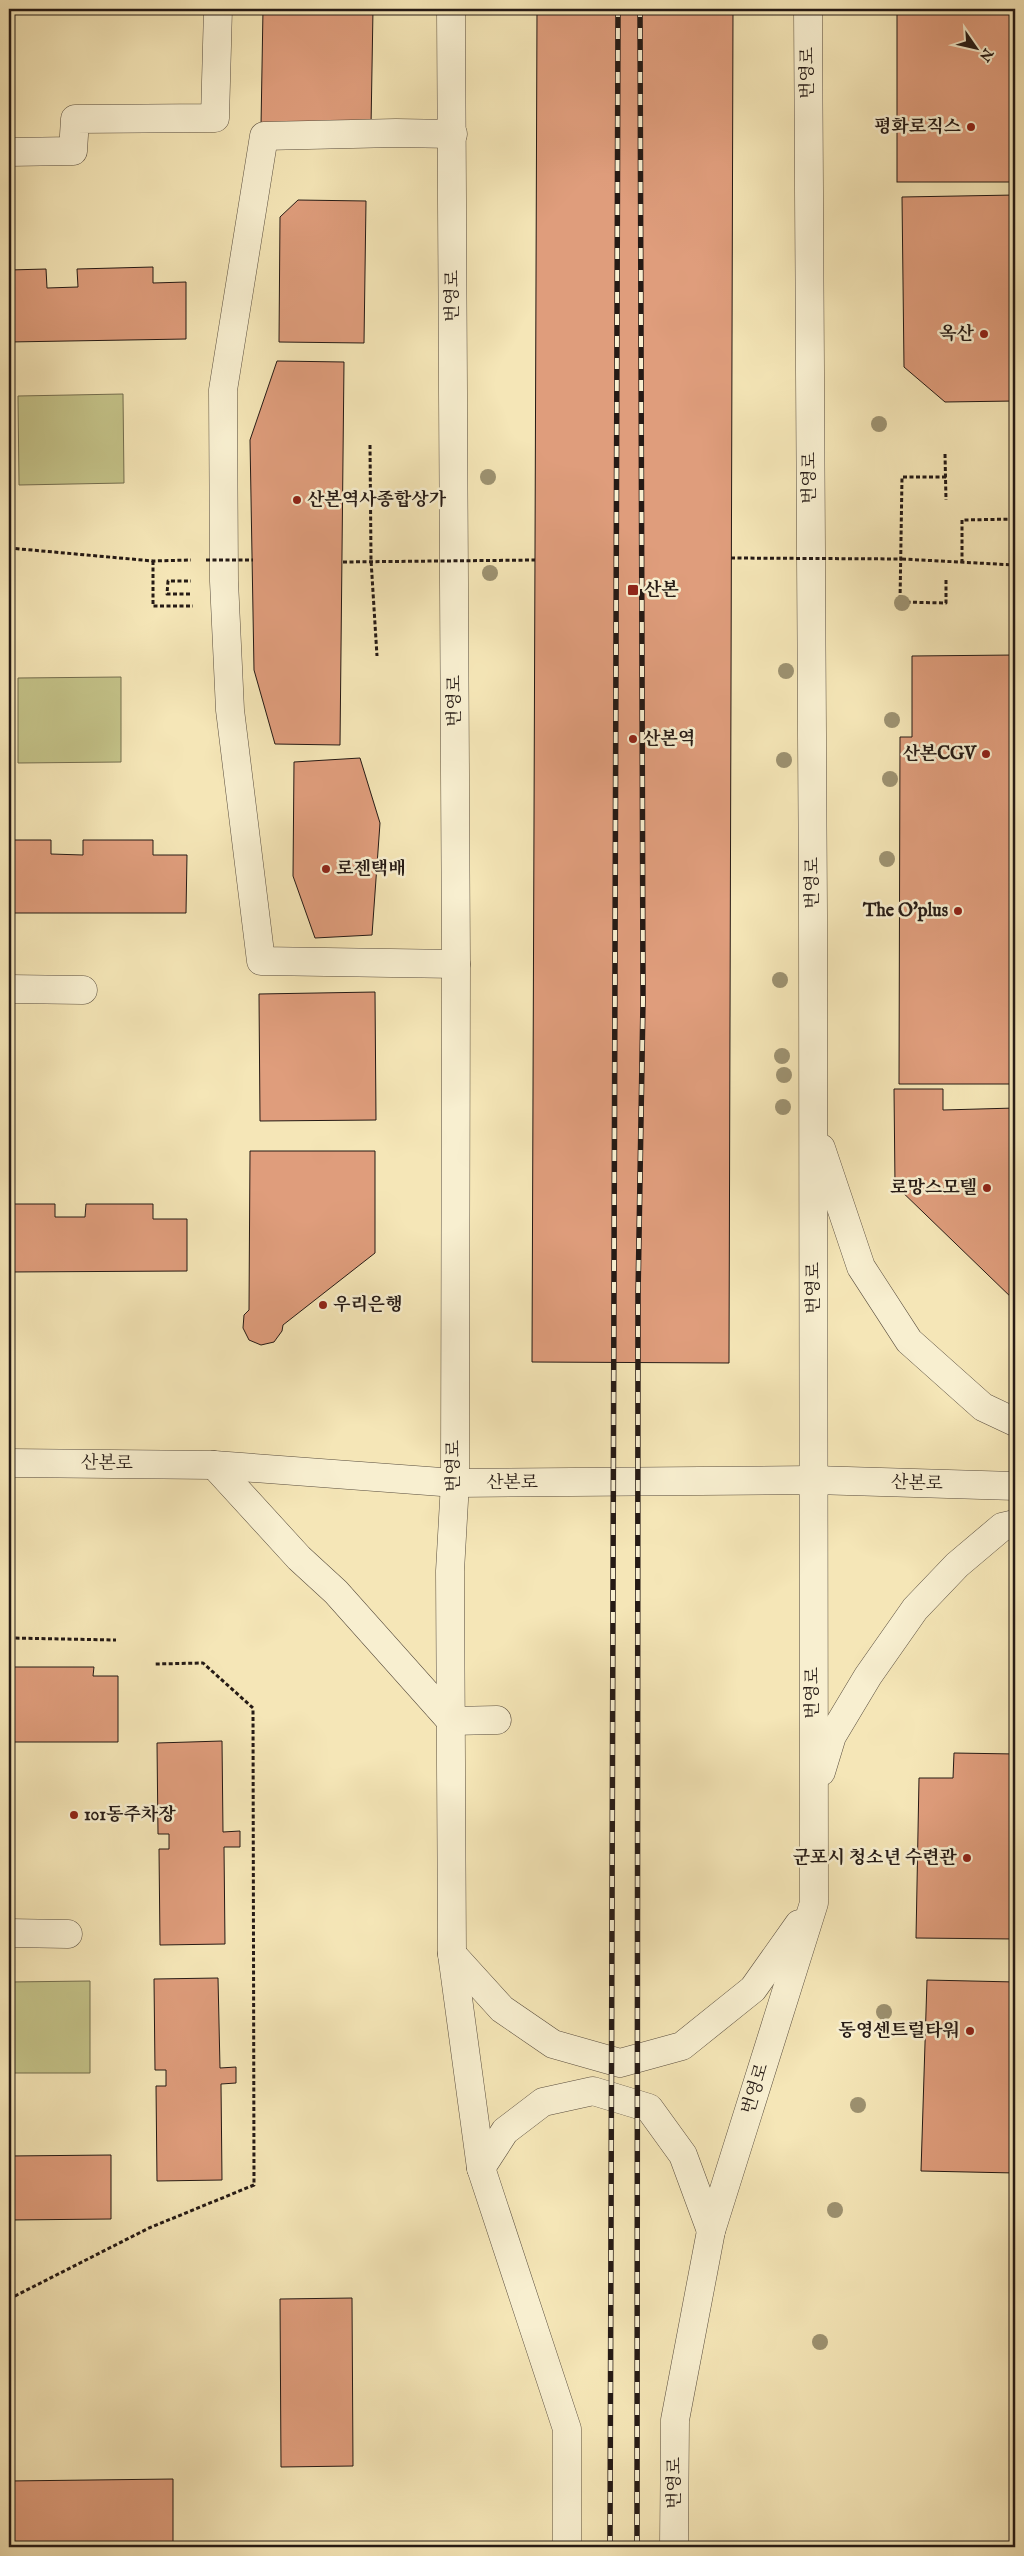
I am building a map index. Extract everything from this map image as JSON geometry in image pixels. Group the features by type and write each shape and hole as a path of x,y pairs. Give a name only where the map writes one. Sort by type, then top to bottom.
{"street":[{"path":"9,152 73,151 75,120 215,118 218,9"},
{"name":"번영로","path":"451,9 456,964 455,1483 450,1571 452,1954 481,2168 567,2429 567,2547"},
{"name":"번영로","path":"674,2547 675,2420 711,2231 814,1903 814,1125 808,9"},
{"path":"452,134 396,133 264,136 223,390 224,581 230,710 261,961 456,964"},
{"path":"9,989 83,990"},
{"path":"814,1125 861,1267 909,1341 983,1407 1015,1422"},
{"name":"산본로","path":"9,1462 214,1465 455,1483 814,1480 1015,1486"},
{"path":"214,1465 299,1558 336,1592 451,1721 497,1720"},
{"path":"813,1800 832,1736 868,1676 916,1609 958,1565 1002,1527 1015,1524"},
{"path":"452,1954 502,2009 553,2044 620,2063 682,2046 753,1989 814,1903"},
{"path":"9,1933 68,1934"},
{"path":"481,2168 505,2131 543,2102 593,2091 649,2108 684,2155 711,2231"}],"path":[{"path":"370,445 371,560 378,656"},
{"path":"945,454 946,500"},
{"path":"946,477 902,477 900,602 946,602 946,580"},
{"path":"962,563 962,520 1015,520"},
{"path":"9,548 153,561 253,560"},
{"path":"731,558 902,559 1015,565"},
{"path":"342,562 371,560 535,560"},
{"path":"153,561 153,606 194,606 193,594 167,594 168,581 224,581"},
{"path":"9,1638 116,1640"},
{"path":"9,2299 149,2228 254,2185 253,1708 203,1663 155,1664"}],"shaded area":[{"path":"123,394 124,483 19,485 18,396"},
{"path":"121,677 121,762 18,763 18,678"},
{"path":"90,1981 90,2073 9,2073 9,1982"}],"building":[{"path":"263,9 373,9 371,127 261,126"},
{"name":"산본역","path":"537,9 733,9 729,1363 532,1362"},
{"path":"897,9 1015,9 1015,182 897,182"},
{"path":"1015,195 1015,401 945,402 904,367 902,197"},
{"path":"298,200 366,201 364,343 279,342 280,217"},
{"path":"153,267 153,283 186,282 186,339 9,342 9,270 46,269 47,288 78,287 77,269"},
{"name":"산본역사종합상가","path":"277,361 344,362 340,745 275,744 254,670 250,440"},
{"name":"The O'plus","path":"1015,655 1015,1084 899,1084 900,737 912,737 912,656"},
{"path":"360,758 380,823 372,935 315,938 293,876 294,762"},
{"path":"9,840 51,840 51,854 83,855 83,840 153,840 153,855 187,855 186,913 9,913"},
{"path":"375,992 376,1120 260,1121 259,994"},
{"path":"894,1089 943,1089 943,1110 1015,1108 1015,1301 895,1185"},
{"path":"250,1151 375,1151 375,1253 283,1325 282,1331 274,1342 261,1345 249,1340 243,1328 244,1315 249,1310"},
{"path":"9,1204 55,1204 55,1217 85,1217 86,1204 153,1204 153,1219 187,1219 187,1271 9,1272"},
{"path":"9,1667 94,1667 93,1676 118,1676 118,1742 9,1742"},
{"path":"222,1741 223,1832 240,1831 240,1847 224,1847 225,1944 160,1945 159,1849 169,1849 169,1834 158,1834 157,1743"},
{"name":"군포시 청소년 수련관","path":"954,1753 1015,1754 1015,1939 916,1938 919,1778 953,1778"},
{"path":"218,1978 220,2068 236,2067 236,2083 221,2084 222,2180 157,2181 156,2086 166,2086 166,2070 155,2070 154,1979"},
{"name":"동영센트럴타워","path":"927,1980 1015,1982 1015,2173 921,2171"},
{"path":"111,2155 111,2219 9,2220 9,2156"},
{"path":"352,2298 353,2466 281,2467 280,2299"},
{"path":"173,2479 173,2547 9,2547 9,2481"},
{"path":"1002,2543 1015,2543 1015,2547 1002,2547"}],"railway":[{"path":"610,2547 618,9"},
{"path":"637,2547 638,1296 643,1001 640,9"}],"place":[{"name":"평화로직스","path":"971,127"},
{"name":"옥산","path":"984,334"},
{"name":"산본역사종합상가","path":"297,500"},
{"name":"산본","path":"633,590"},
{"name":"산본역","path":"633,739"},
{"name":"산본CGV","path":"986,754"},
{"name":"로젠택배","path":"326,869"},
{"name":"The O'plus","path":"958,911"},
{"name":"로망스모텔","path":"987,1188"},
{"name":"우리은행","path":"323,1305"},
{"name":"101동주차장","path":"74,1815"},
{"name":"군포시 청소년 수련관","path":"967,1858"},
{"name":"동영센트럴타워","path":"970,2031"}]}
